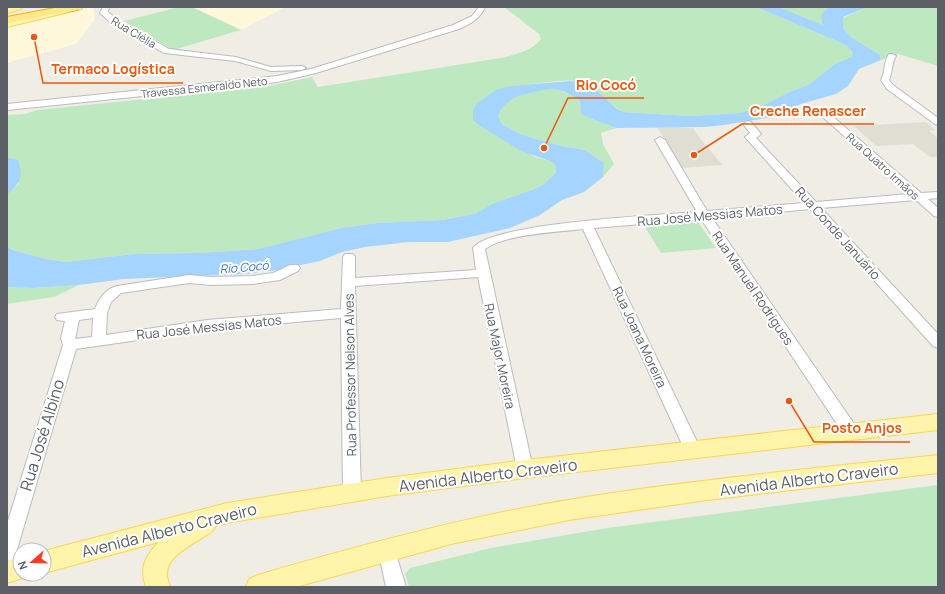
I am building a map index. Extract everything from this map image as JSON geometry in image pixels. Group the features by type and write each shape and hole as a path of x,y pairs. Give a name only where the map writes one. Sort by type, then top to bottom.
{"highway":[{"path":"7,17 30,7"},
{"path":"7,17 64,7"},
{"path":"7,17 78,7"}],"main road":[{"path":"7,17 18,7"},
{"name":"Avenida Alberto Craveiro","path":"52,560 227,513 524,469 938,422"},
{"name":"Avenida Alberto Craveiro","path":"258,587 387,550 478,528 568,511 722,490 938,464"},
{"path":"158,587 154,575 160,556 184,536 227,513"}],"street":[{"name":"Rua Clélia","path":"106,7 104,13 115,22 167,51 236,59 271,69 304,68 314,70"},
{"name":"Travessa Esmeraldo Neto","path":"7,107 264,82 292,77 456,27 474,18 482,7"},
{"path":"892,56 888,62 889,72 885,80 886,83 938,122"},
{"name":"Rua Quatro Irmãos","path":"828,117 938,214"},
{"name":"Rua Conde Januário","path":"748,124 756,134 750,137 938,343"},
{"name":"Rua Manuel Rodrigues","path":"660,140 704,215 851,432"},
{"name":"Rua José Messias Matos","path":"483,244 492,240 587,225 938,195"},
{"name":"Rua Joana Moreira","path":"587,225 693,450"},
{"name":"Rua Major Moreira","path":"483,244 479,248 483,273 524,469"},
{"name":"Rua Professor Nelson Alves","path":"349,256 350,282 348,313 352,494"},
{"path":"99,340 100,313 105,300 117,290 189,279 216,281 253,280 276,277 294,268"},
{"path":"350,282 483,273"},
{"name":"Rua José Albino","path":"7,553 70,345 68,317 100,313"},
{"name":"Rua José Messias Matos","path":"70,345 207,325 348,313"},
{"path":"387,550 396,587"}],"shaded area":[{"path":"86,7 93,7 95,19 76,44 7,63 7,26"},
{"path":"192,7 283,7 283,8 241,30"},
{"path":"926,122 935,130 929,131 938,138 938,157 930,157 913,144 876,146 854,126"},
{"path":"657,127 693,128 706,146 723,165 682,168"}],"green space":[{"path":"179,7 192,7 241,30 173,50 124,21"},
{"path":"504,7 756,7 847,46 853,53 853,56 835,64 808,85 789,92 766,104 740,113 691,116 623,112 613,106 601,93 586,83 579,81 561,81 511,86 480,126 535,157 550,161 555,165 556,174 544,184 532,190 494,203 476,213 468,215 442,220 377,223 341,228 258,249 197,253 133,254 65,262 46,259 7,247 7,195 19,184 13,158 7,157 7,115 25,114 37,110 264,87 312,77 318,87 501,58 528,49 541,39 539,34"},
{"path":"779,7 828,7 826,9 823,25"},
{"path":"868,7 938,7 938,66 898,54 881,60 880,55 851,37 843,28 843,18"},
{"path":"552,88 573,95 580,101 581,113 584,116 616,128 601,133 603,144 614,164 603,177 604,163 585,150 561,146 520,134 502,124 498,116 507,102 521,95"},
{"path":"698,222 716,248 661,253 645,227"},
{"path":"79,285 54,297 7,304 7,287 33,288"},
{"path":"938,485 938,587 409,587 405,574 410,568 491,548 607,528"}],"water":[{"name":"Rio Cocó","path":"756,7 779,7 823,25 821,16 828,7 868,7 843,17 843,28 851,37 880,55 881,60 859,69 848,86 836,94 801,104 773,117 705,127 616,128 584,116 581,113 580,101 568,93 549,89 520,95 510,101 501,110 498,116 502,124 520,134 561,146 585,150 604,163 603,177 584,192 562,200 540,215 510,228 448,242 409,242 365,247 342,252 320,261 277,270 245,274 124,279 79,285 33,288 7,287 7,247 46,259 65,262 133,254 197,253 258,249 341,228 377,223 442,220 476,213 494,203 532,190 544,184 556,173 555,165 550,161 521,151 480,126 473,120 473,110 477,103 496,90 511,86 570,81 584,82 597,90 617,109 623,112 691,116 740,113 766,104 789,92 808,85 835,64 853,56 853,53 847,46"},
{"path":"7,157 18,160 21,176 18,183 7,195"}],"place":[{"name":"Termaco Logística","path":"34,37"},
{"name":"Rio Cocó","path":"544,148"},
{"name":"Creche Renascer","path":"694,155"},
{"name":"Posto Anjos","path":"789,401"}]}
